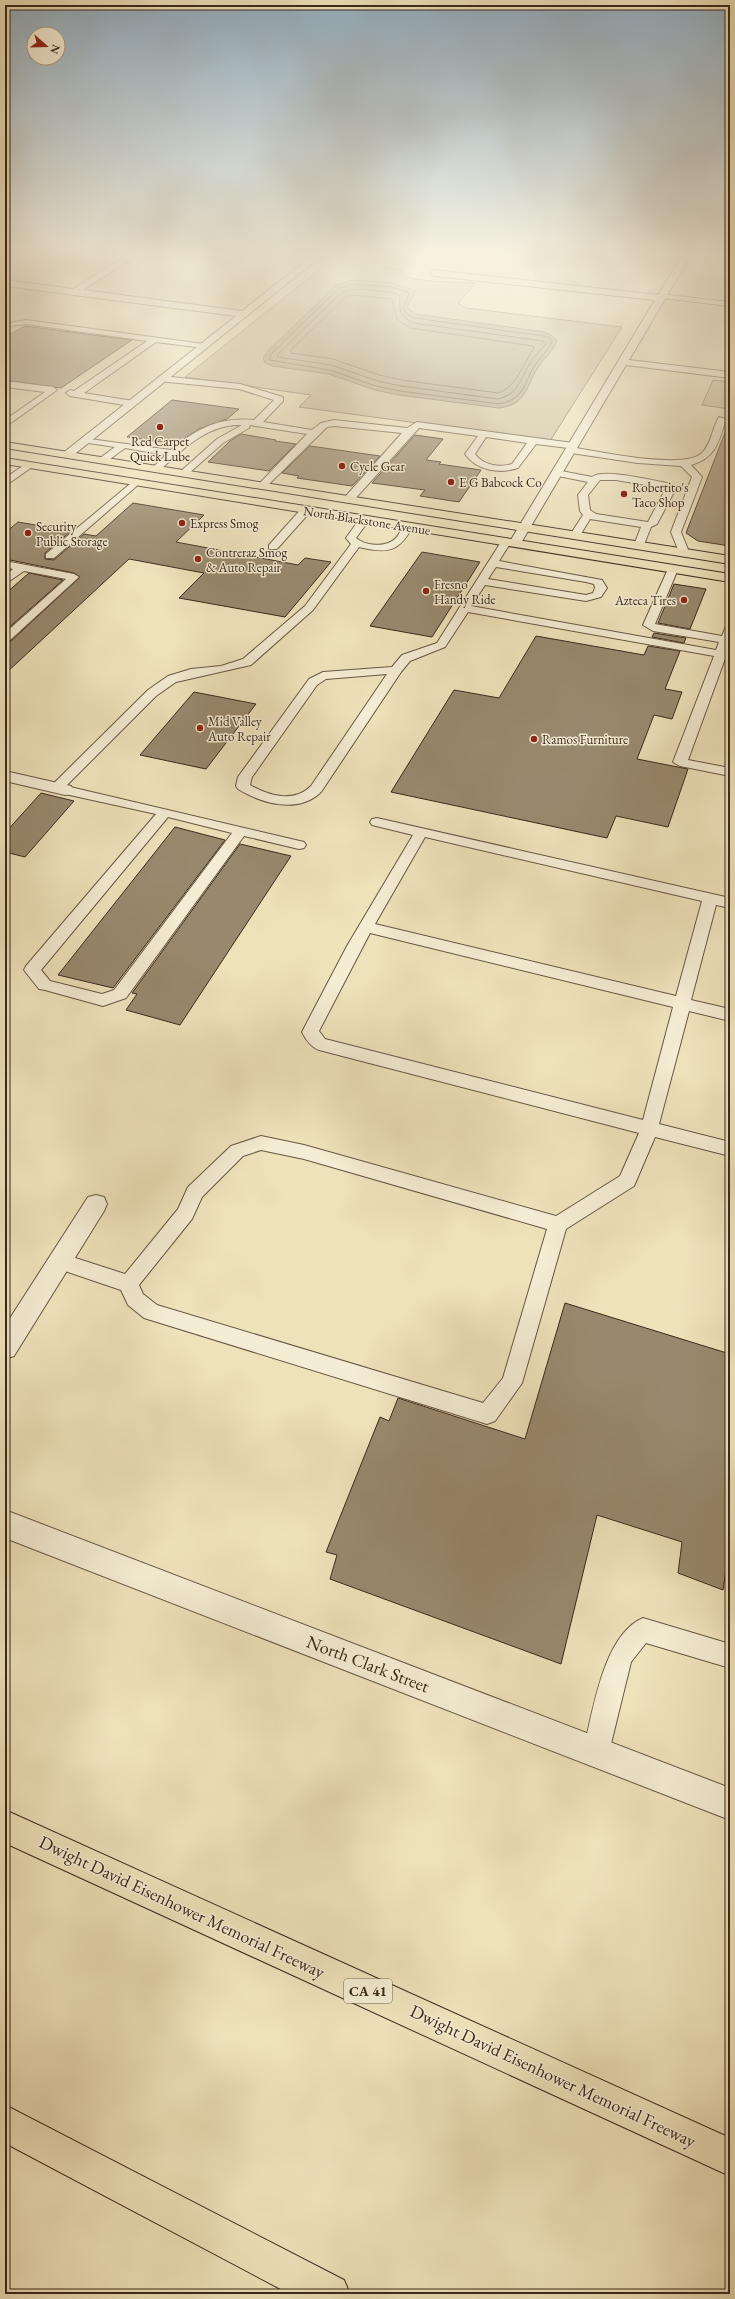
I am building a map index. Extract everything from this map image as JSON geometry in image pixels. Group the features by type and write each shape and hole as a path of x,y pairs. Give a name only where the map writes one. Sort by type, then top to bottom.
{"main road":[{"name":"North Blackstone Avenue","path":"5,445 730,560"},
{"path":"5,454 44,459 67,455"},
{"name":"North Blackstone Avenue","path":"5,461 730,578"},
{"path":"59,470 71,465 157,477 169,477 184,473"},
{"name":"Dwight David Eisenhower Memorial Freeway","path":"5,1826 730,2157"},
{"path":"5,2123 330,2294"}],"street":[{"path":"67,455 130,402 186,360"},
{"path":"510,543 524,527 623,362 730,375"},
{"path":"5,776 61,789"},
{"path":"5,1348 96,1204"},
{"name":"North Clark Street","path":"5,1524 730,1804"}],"lane":[{"path":"76,394 124,360"},
{"path":"162,379 240,387 280,399 253,424 231,432 216,442 184,473"},
{"path":"5,384 130,402"},
{"path":"5,424 53,390"},
{"path":"349,499 409,431 417,425 684,464 699,460 705,455 722,419"},
{"path":"156,469 186,441 229,421 314,433"},
{"path":"262,486 314,433 324,425 334,423 409,431"},
{"path":"484,434 470,454 472,460 479,464 503,468 516,465 533,441"},
{"path":"85,440 173,453"},
{"path":"103,460 123,445"},
{"path":"684,464 697,477 676,532 684,552"},
{"path":"5,483 29,465"},
{"path":"556,473 594,480"},
{"path":"597,477 616,477 667,486 669,492 652,524 647,525 593,517 589,514 585,511 583,495 597,477"},
{"path":"50,556 136,482"},
{"path":"272,546 306,510"},
{"path":"575,535 589,514"},
{"path":"365,519 351,538 352,541 357,544 386,547 400,541 408,526"},
{"path":"639,545 647,525"},
{"path":"396,670 323,676 313,682 245,777 243,786 251,792 264,797 289,800 306,797 316,789 396,670 406,658 441,645 466,608 493,563 510,543"},
{"path":"61,789 152,693 172,679 191,673 222,669 247,662 309,608 357,544"},
{"path":"483,581 586,598 597,595 601,588 598,582 586,579 493,563"},
{"path":"5,564 22,567 36,567 74,577 5,639"},
{"path":"5,581 22,567"},
{"path":"673,569 649,625 653,628 728,634 680,762 730,772"},
{"path":"466,608 719,659 730,666"},
{"path":"61,789 165,812 299,846"},
{"path":"165,812 32,970 45,985 103,1000 120,994 241,831"},
{"path":"377,822 730,903"},
{"path":"421,832 366,927 310,1032 319,1044 649,1130 730,1149"},
{"path":"60,1261 129,1284 135,1299 151,1312 487,1414 512,1383 558,1224 627,1181 649,1130 710,898"},
{"path":"366,927 730,1015"},
{"path":"129,1284 185,1214 194,1192 237,1151 261,1143 304,1152 558,1224"},
{"path":"596,1752 620,1657 634,1637 643,1630 653,1631 730,1656"}],"shaded area":[{"path":"206,360 601,360 550,441 299,407 311,395 185,377"},
{"path":"713,380 730,382 730,409 702,405"}],"water":[{"path":"264,360 543,360 521,398 516,403 499,408 399,395 375,390 329,374 273,366 265,363"}],"building":[{"path":"5,360 102,360 61,388 5,380"},
{"path":"172,400 239,409 227,419 199,429 176,444 127,437"},
{"path":"728,425 730,425 730,546 698,541 686,533"},
{"path":"241,434 296,444 269,471 208,462 230,441"},
{"path":"415,435 443,439 426,460 441,462 439,464 481,470 459,502 420,496 425,490 372,483"},
{"path":"310,446 380,456 352,486 297,478 299,476 282,473"},
{"path":"133,503 204,515 176,542 298,565 305,558 331,562 285,617 179,598 204,573 129,559 5,674 5,643 10,642 80,577 74,573 5,559 5,533 18,522 71,531 45,553 45,559 54,560 84,534 96,536"},
{"path":"422,552 480,562 432,637 370,626"},
{"path":"29,573 63,580 5,631 5,594"},
{"path":"674,584 706,589 690,629 658,623"},
{"path":"654,633 686,638 684,643 652,637"},
{"name":"Ramos Furniture","path":"536,636 644,655 648,646 680,651 665,689 682,692 672,719 654,715 637,759 688,769 668,827 616,816 607,838 391,792 454,690 499,698"},
{"path":"194,692 256,704 206,769 140,755"},
{"path":"41,793 74,801 25,857 5,852 5,833"},
{"path":"175,827 225,840 113,988 58,975"},
{"path":"240,844 291,856 180,1025 126,1010 137,994 132,993"},
{"path":"565,1303 730,1354 730,1542 723,1590 678,1573 682,1542 597,1515 561,1664 330,1579 337,1555 326,1552 380,1417 389,1421 398,1398 525,1439"}],"place":[{"name":"Red Carpet Quick Lube","path":"160,427"},
{"name":"Cycle Gear","path":"342,466"},
{"name":"E G Babcock Co","path":"451,482"},
{"name":"Robertito's Taco Shop","path":"624,494"},
{"name":"Express Smog","path":"182,523"},
{"name":"Security Public Storage","path":"28,533"},
{"name":"Contreraz Smog & Auto Repair","path":"198,559"},
{"name":"Fresno Handy Ride","path":"426,591"},
{"name":"Azteca Tires","path":"684,600"},
{"name":"Mid Valley Auto Repair","path":"200,728"},
{"name":"Ramos Furniture","path":"534,739"}]}
